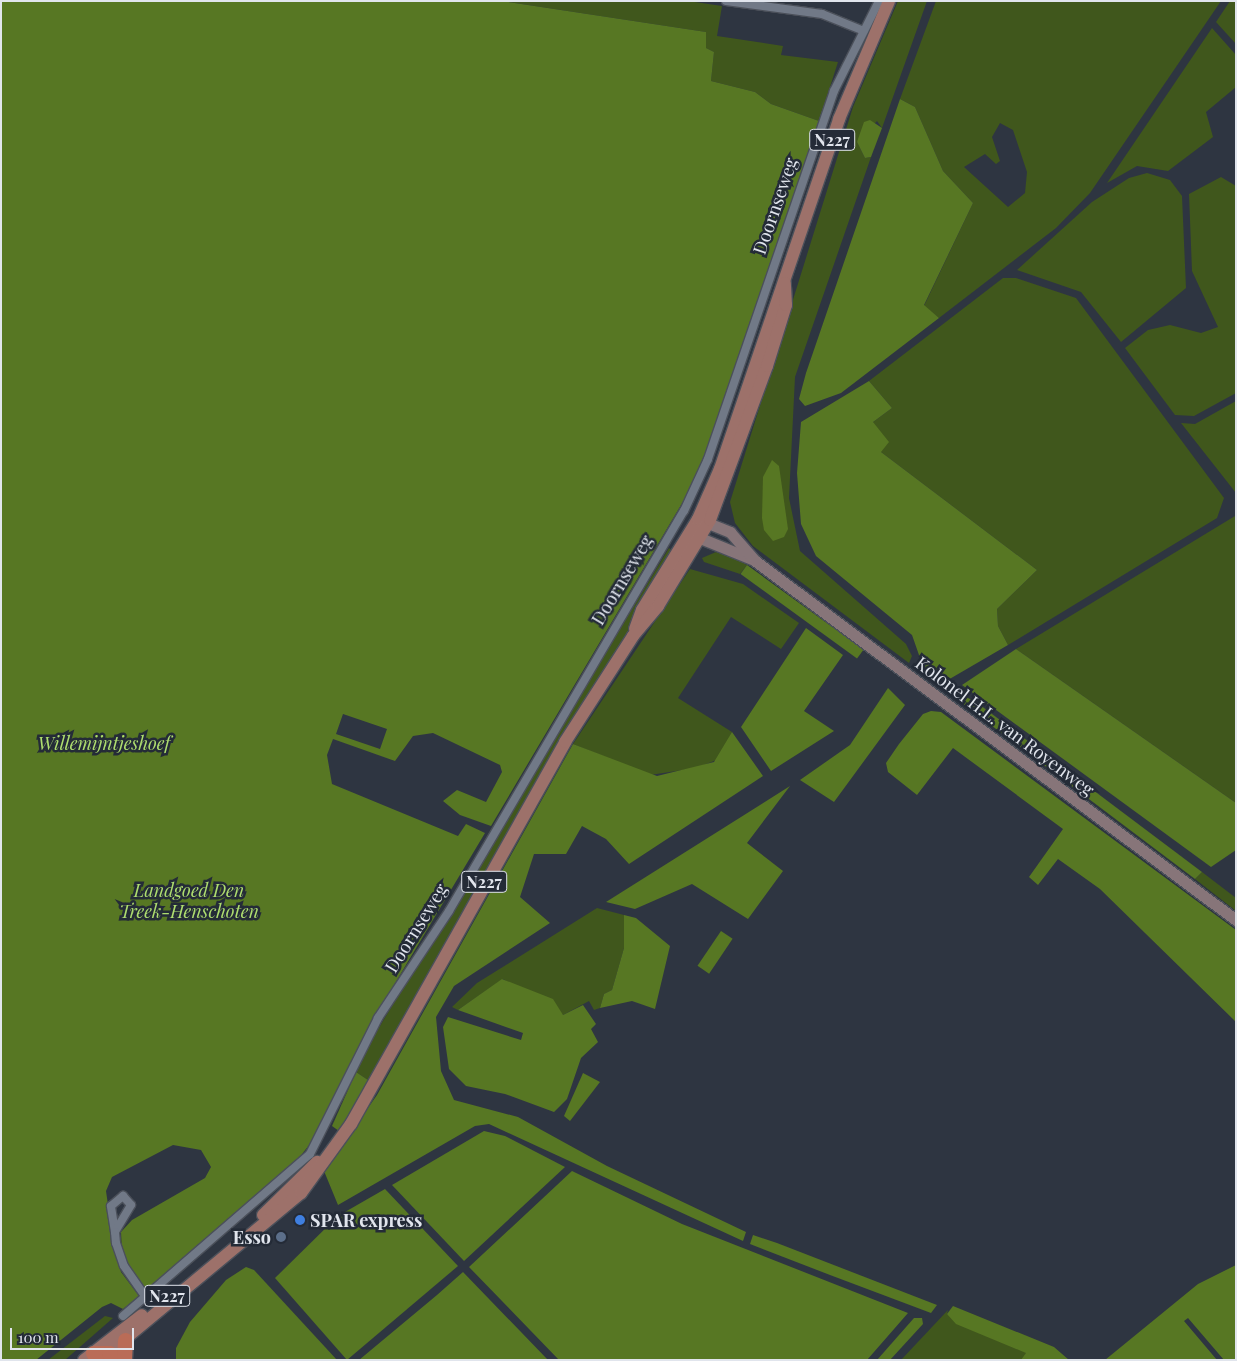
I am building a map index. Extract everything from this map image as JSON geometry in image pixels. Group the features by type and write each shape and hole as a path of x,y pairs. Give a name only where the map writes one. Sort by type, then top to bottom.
{"highway":[{"path":"124,1360 125,1340"}],"main road":[{"name":"Doornseweg","path":"101,1357 125,1340 300,1193 374,1084 504,846 633,636 658,606 700,538 720,469 772,310 785,283 839,119 890,1"},
{"name":"Doornseweg","path":"633,636 642,610 704,520"},
{"name":"Doornseweg","path":"101,1357 265,1213 322,1158 374,1084"}],"street":[{"path":"726,1 822,14 864,30"},
{"name":"Doornseweg","path":"123,1316 310,1154 378,1018 449,911 684,511 708,459 825,115 879,1"},
{"path":"684,511 704,520"},
{"name":"Kolonel H.L. van Royenweg","path":"704,520 730,532 754,560 1236,920"},
{"name":"Kolonel H.L. van Royenweg","path":"700,538 754,560"},
{"path":"115,1232 122,1263 146,1298"}],"green space":[{"path":"1,1 502,1 706,32 706,48 714,52 711,81 755,92 771,104 819,121 697,478 491,826 460,815 443,801 457,790 486,802 502,772 500,765 433,733 413,736 395,761 333,739 327,755 332,784 458,836 466,824 485,833 376,1015 321,1130 283,1178 220,1235 145,1292 122,1253 121,1232 132,1220 205,1178 211,1167 201,1150 173,1145 112,1177 106,1191 114,1247 121,1272 139,1296 123,1309 111,1303 102,1307 36,1360 1,1360","holes":["343,714 387,729 380,749 336,734"]},
{"path":"502,1 688,1 722,6 717,36 783,46 781,55 838,62 819,121 771,104 755,92 711,81 714,52 706,48 706,32"},
{"path":"898,1 927,1 882,128 877,121 857,142 865,158 871,157 795,377 789,498 800,551 906,644 912,656 909,663 753,546 735,523 730,502 853,107"},
{"path":"936,1 1221,1 1090,193 1056,228 939,318 924,306 973,203 943,171 915,107 900,99","holes":["1000,123 1013,130 1027,172 1025,193 1008,207 964,167 985,154 996,164 1000,161 992,137"]},
{"path":"1230,1 1236,1 1236,44 1216,22"},
{"path":"1212,28 1236,55 1236,87 1206,112 1213,137 1168,171 1137,166 1107,183"},
{"path":"900,99 915,107 943,171 973,203 924,305 939,318 841,393 805,406 799,399 806,373"},
{"path":"870,120 882,128 871,157 865,158 857,142 864,122"},
{"path":"1147,173 1170,180 1182,196 1186,288 1121,342 1081,292 1017,270 1092,202 1129,178"},
{"path":"1221,177 1236,186 1236,393 1194,416 1175,415 1125,348 1148,330 1170,325 1201,333 1218,327 1192,271 1189,194"},
{"path":"1003,278 1016,278 1076,298 1224,498 1217,518 1008,645 998,626 997,609 1037,570 881,452 873,422 892,408 869,381"},
{"path":"869,381 892,408 873,422 889,442 881,452 1037,570 997,609 998,626 1008,645 941,684 926,675 912,635 816,556 801,524 797,473 801,422"},
{"path":"1236,401 1236,493 1181,423 1195,424"},
{"path":"772,460 779,466 788,529 784,537 773,541 764,530 762,518 763,477"},
{"path":"1236,517 1236,803 1016,649"},
{"path":"669,548 673,552 371,1082 356,1072 369,1044"},
{"path":"716,552 747,565 740,574 704,562 702,558"},
{"path":"747,565 863,650 857,659 741,574"},
{"path":"690,569 743,584 799,623 781,649 731,617 678,698 732,732 719,759 696,768 650,775 573,744"},
{"path":"806,628 843,655 804,711 834,731 771,771 741,727"},
{"path":"1016,649 1236,803 1236,850 1211,867 962,685"},
{"path":"888,688 905,705 834,802 800,780 850,745"},
{"path":"952,690 976,702 1202,872 1195,879 955,698"},
{"path":"931,711 941,712 1236,930 1236,1022 1100,889 1058,859 1038,885 1029,877 1063,829 953,748 917,795 888,772 886,763 899,744 923,714"},
{"path":"732,732 763,776 629,864 606,839 582,826 566,854 534,854 520,897 550,923 454,986 436,1017 441,1071 454,1100 518,1117 607,1166 746,1232 743,1241 489,1124 475,1126 338,1205 324,1171 377,1095 573,744 657,776 714,762"},
{"path":"790,786 747,843 783,871 748,919 692,884 635,909 606,902"},
{"path":"1202,872 1236,898 1236,911 1195,879"},
{"path":"597,908 624,915 624,948 612,990 604,994 600,1008 594,1010 589,1001 563,1015 503,979 458,1010 452,1007 477,983"},
{"path":"624,915 636,918 670,946 655,1009 632,1001 600,1008 604,994 612,990 624,948"},
{"path":"721,931 733,939 709,974 698,966"},
{"path":"502,979 553,999 563,1015 583,1005 596,1024 591,1029 598,1042 581,1058 567,1099 554,1112 505,1094 466,1086 449,1069 443,1027 448,1017 521,1040 523,1033 458,1010"},
{"path":"356,1072 371,1082 339,1131 332,1126"},
{"path":"583,1073 600,1082 570,1121 564,1116"},
{"path":"484,1131 505,1136 565,1167 464,1261 392,1185"},
{"path":"572,1171 682,1224 908,1313 867,1360 559,1360 469,1267"},
{"path":"385,1189 458,1266 347,1360 275,1278 338,1216"},
{"path":"753,1235 937,1305 931,1313 830,1275 750,1244"},
{"path":"1236,1265 1236,1360 1224,1360 1188,1318 1184,1321 1217,1360 1105,1360 1198,1284"},
{"path":"246,1267 254,1270 337,1360 176,1360 176,1348 190,1322 226,1280"},
{"path":"463,1272 548,1360 359,1360 437,1295"},
{"path":"953,1306 1054,1347 1069,1360 1021,1360 1026,1353 956,1324 947,1314"},
{"path":"948,1310 947,1314 1058,1360 901,1360"},
{"path":"105,1316 113,1318 65,1360 48,1360"},
{"path":"914,1318 922,1318 923,1324 890,1360 877,1360"}],"place":[{"name":"SPAR express","path":"300,1220"},
{"name":"Esso","path":"281,1237"}],"park label":[{"name":"Willemijntjeshoef","path":"104,743"},
{"name":"Landgoed Den Treek-Henschoten","path":"189,901"}]}
